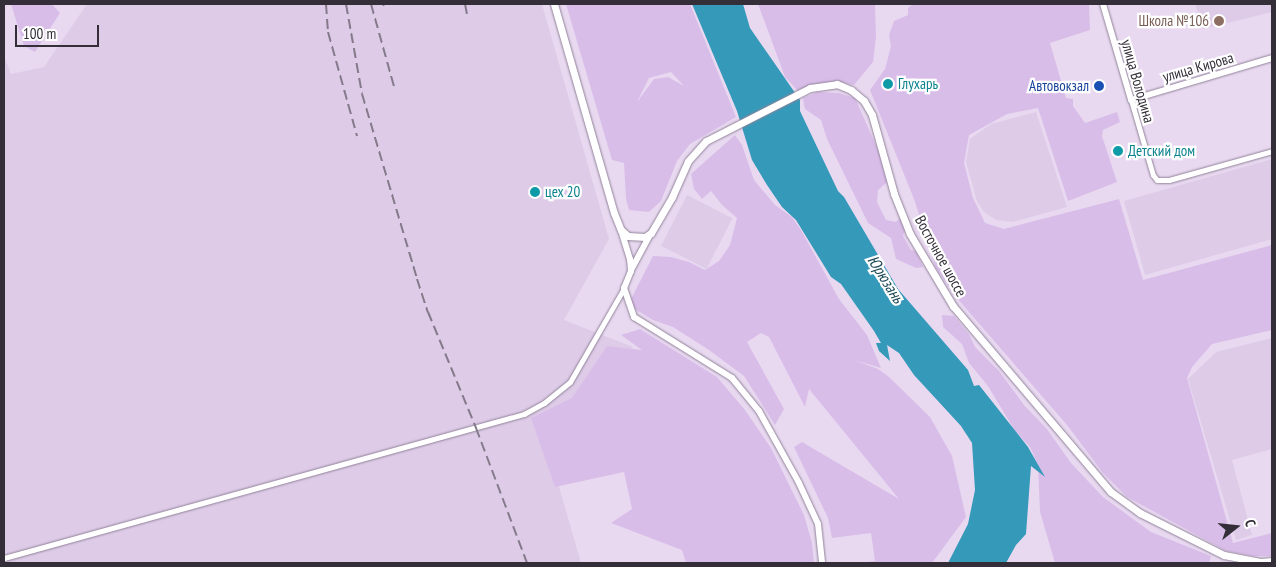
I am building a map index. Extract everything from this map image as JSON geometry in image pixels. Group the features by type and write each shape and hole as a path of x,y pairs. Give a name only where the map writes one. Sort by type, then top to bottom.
{"main road":[{"path":"554,4 612,205 621,230 628,236 637,237 651,233"},
{"name":"Восточное шоссе","path":"651,233 688,161 706,141 722,131 810,88 837,84 851,90 864,101 872,115 894,194 910,234 952,306 1111,492 1140,513 1224,556 1260,562 1272,561"}],"street":[{"name":"улица Володина","path":"1103,4 1156,180 1169,180 1272,151"},
{"name":"улица Кирова","path":"1131,100 1272,58"},
{"path":"621,230 630,259 631,271"},
{"name":"Восточное шоссе","path":"624,288 651,233"},
{"path":"4,558 524,414 544,403 570,382 624,288"},
{"path":"624,288 634,317 732,378 758,411 799,483 818,524 822,563"}],"shaded area":[{"path":"11,4 52,4 60,13 35,52 24,46"},
{"path":"87,4 542,4 609,239 564,320 633,347 547,445 581,563 4,563 4,56 11,74 44,67"},
{"path":"566,4 690,4 736,117 690,144 677,161 661,201 649,212 629,210 626,199 624,163 612,160","holes":["671,72 684,86 668,77 654,79 637,102 649,78"]},
{"path":"758,4 875,4 876,37 873,62 854,85 844,83 798,91 785,77"},
{"path":"913,4 1089,4 1090,30 1050,43 1066,98 1073,99 1073,106 1085,123 1117,112 1120,122 1103,130 1102,136 1117,182 1068,201 1038,108 1007,114 969,135 964,163 973,198 985,223 1004,229 1119,199 1143,280 1272,245 1272,330 1212,344 1192,367 1187,378 1233,543 1272,533 1272,556 1253,556 1226,551 1127,497 1103,473 1067,425 956,297 936,268 914,199 870,90 885,69 891,46 889,35 894,21 908,15 908,8"},
{"name":"Школа №106","path":"1195,4 1272,4 1272,12 1203,29"},
{"path":"818,92 839,93 855,98 891,179 878,190 877,202 886,220 896,222 902,216 906,226 903,236 911,250 916,251 923,267 916,268 896,259 891,238 868,223 827,139 821,120 805,109 803,98"},
{"path":"1036,112 1067,207 1013,222 996,220 984,212 977,201 966,162 970,139 991,124"},
{"path":"735,135 742,145 754,180 775,205 792,217 801,230 839,299 867,335 881,368 854,360 878,369 888,376 930,417 952,456 966,517 932,563 858,563 875,561 871,533 832,538 828,518 794,447 802,442 899,499 809,389 805,407 769,337 761,333 747,342 784,409 775,425 744,376 709,350 673,327 653,320 628,305 653,256 671,257 689,262 705,270 719,261 730,245 737,218 722,205 711,191 702,199 694,189 691,174"},
{"path":"1272,159 1272,239 1145,275 1124,201"},
{"path":"687,195 732,218 707,269 661,246"},
{"path":"942,315 954,316 969,334 975,347 999,371 1024,405 1047,429 1071,463 1103,497 1151,532 1211,556 1209,563 1055,563 1040,512 1038,465 1030,447 1015,431 988,386 969,363 962,344 943,327"},
{"path":"640,329 717,377 745,410 771,448 804,515 812,543 814,563 686,563 682,550 611,523 632,509 624,472 555,487 531,418 572,398 607,346 642,350 621,335"},
{"path":"1272,338 1272,449 1232,460 1252,535 1236,540 1188,379 1216,352"}],"water":[{"name":"Юрюзань","path":"692,4 743,4 750,28 800,100 800,111 838,191 844,197 898,289 968,370 974,386 979,385 1028,447 1045,477 1031,466 1026,534 1016,545 1006,563 948,563 968,524 975,490 972,443 961,426 914,375 899,353 887,345 890,361 879,351 876,343 881,343 874,331 841,284 831,277 796,220 782,207 767,185 752,160 737,111"}],"railway":[{"path":"326,4 328,32 357,136"},
{"path":"346,4 362,94 417,279 428,312 476,428 527,563"},
{"path":"371,4 395,90"},
{"path":"465,4 467,14"}],"place":[{"name":"Школа №106","path":"1219,21"},
{"name":"Глухарь","path":"888,84"},
{"name":"Автовокзал","path":"1099,86"},
{"name":"Детский дом","path":"1118,151"},
{"name":"цех 20","path":"535,192"}]}
